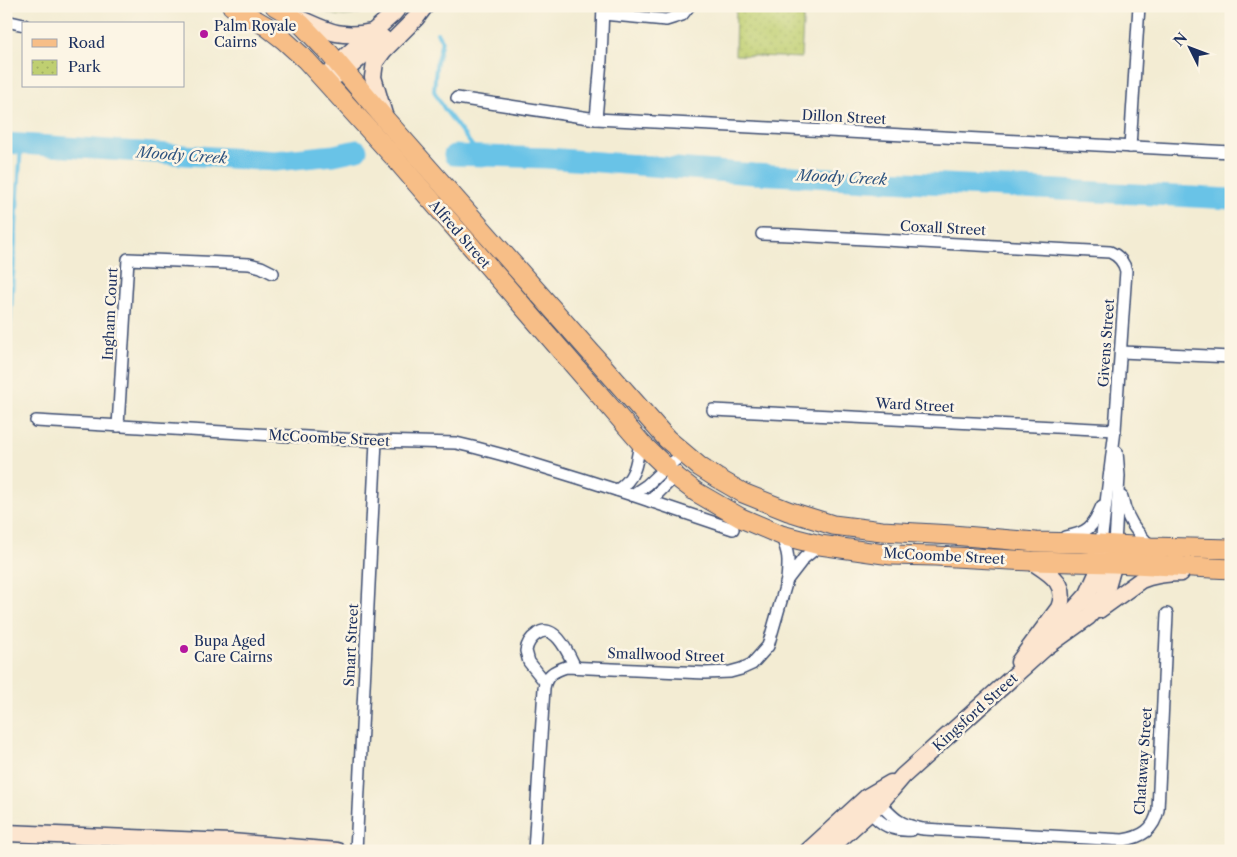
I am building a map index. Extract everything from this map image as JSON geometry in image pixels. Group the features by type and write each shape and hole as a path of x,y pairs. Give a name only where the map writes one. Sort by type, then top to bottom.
{"main road":[{"name":"Alfred Street","path":"232,6 266,26 284,40 326,81 640,441 671,472"},
{"name":"Alfred Street","path":"281,10 302,25 341,67 385,120 667,439 684,454"},
{"name":"McCoombe Street","path":"684,454 717,478 743,493 788,511 833,525 882,531 1036,542 1231,549"},
{"name":"McCoombe Street","path":"671,472 696,492 741,518 781,535 820,545 892,555 1231,570"}],"street":[{"path":"326,81 400,6"},
{"path":"341,67 396,26 414,6"},
{"path":"385,120 374,82 373,71 375,62 425,6"},
{"path":"596,119 603,10 666,20 682,15 689,6"},
{"path":"1130,147 1140,6"},
{"path":"281,10 330,32 357,35 373,32"},
{"path":"6,21 22,25"},
{"name":"Dillon Street","path":"457,98 596,119 1231,152"},
{"name":"Coxall Street","path":"762,234 1110,252 1116,254 1121,259"},
{"name":"Ingham Court","path":"118,426 128,259 249,264 273,273"},
{"name":"Givens Street","path":"1108,544 1106,498 1115,430 1126,271 1121,259"},
{"path":"1121,352 1231,357"},
{"name":"Ward Street","path":"713,410 1115,430"},
{"name":"McCoombe Street","path":"36,421 376,441 456,443 617,490 732,529"},
{"name":"Givens Street","path":"1115,430 1118,476 1124,507 1127,516 1137,531 1151,547"},
{"name":"Smart Street","path":"356,851 376,441"},
{"path":"617,490 624,486 633,473 637,463 640,441"},
{"path":"650,501 684,454"},
{"path":"632,495 671,472"},
{"name":"Givens Street","path":"1108,544 1118,476"},
{"name":"Givens Street","path":"1036,542 1078,534 1086,530 1096,520 1106,498"},
{"name":"Smallwood Street","path":"545,682 556,670 566,667 705,673 730,672 752,664 768,646 788,580 789,560 781,535"},
{"name":"Kingsford Street","path":"827,851 872,804 1046,647 1088,617 1101,602 1105,594 1108,544"},
{"name":"Smallwood Street","path":"788,580 804,558 820,545"},
{"path":"997,692 1059,608 1062,600 1058,582 1052,575 1031,561"},
{"name":"Kingsford Street","path":"1046,647 1061,624 1088,594 1097,574 1106,563"},
{"path":"1088,617 1148,576 1231,570"},
{"name":"Chataway Street","path":"872,804 905,825 923,829 1123,840 1146,831 1151,827 1158,810 1167,614"},
{"path":"534,851 545,682 529,662 526,651 530,641 539,632 552,632 558,637 575,667"},
{"name":"Kingsford Street","path":"808,851 872,804"},
{"path":"12,833 337,851"}],"green space":[{"path":"314,6 375,6 359,13 344,16 329,13"},
{"path":"736,6 804,6 801,58 735,55"}],"waterway":[{"path":"437,33 442,40 436,66 434,91 445,110 480,156"},
{"name":"Moody Creek","path":"6,143 275,161 334,155 357,150"},
{"path":"6,392 21,144"},
{"name":"Moody Creek","path":"454,155 547,158 754,174 1231,199"}],"place":[{"name":"Palm Royale Cairns","path":"204,34"},
{"name":"Bupa Aged Care Cairns","path":"184,649"}]}
